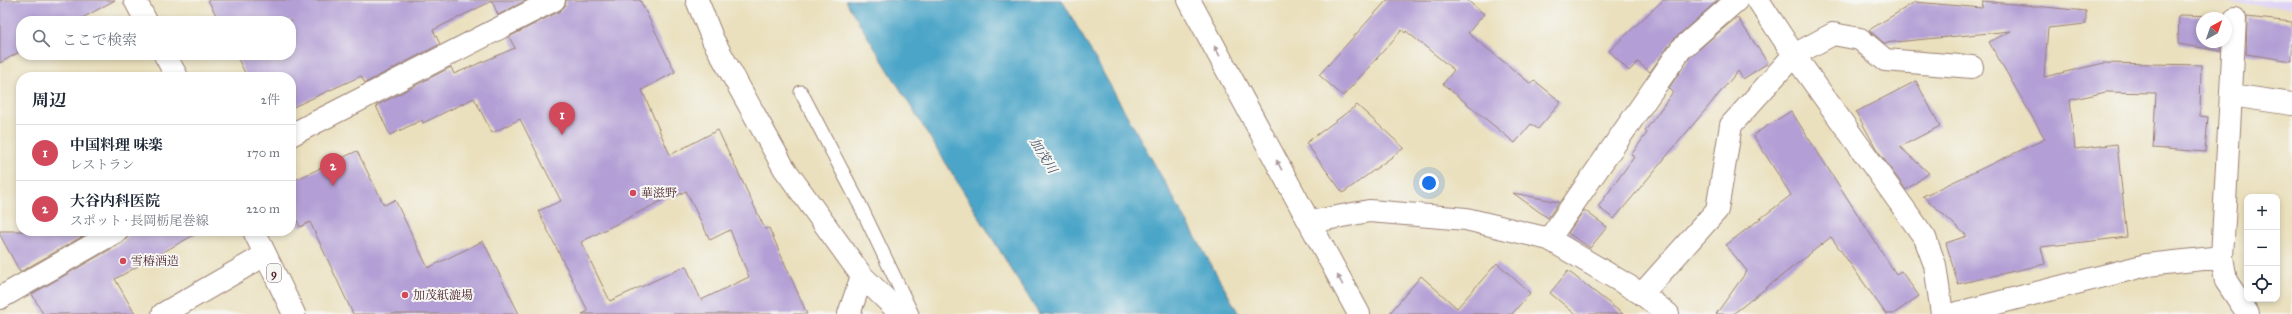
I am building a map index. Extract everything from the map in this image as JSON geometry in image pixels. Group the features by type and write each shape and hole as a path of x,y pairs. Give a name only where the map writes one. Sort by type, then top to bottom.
{"street":[{"path":"135,0 143,16"},
{"path":"296,132 554,0"},
{"path":"697,0 713,40 784,168 862,276 901,314"},
{"path":"1189,0 1310,222 1358,314"},
{"path":"1549,239 1681,49 1738,0"},
{"path":"1758,0 1794,55 1925,238 1935,265 1942,314"},
{"path":"2235,19 2222,257 2226,281 2248,314"},
{"path":"1642,294 1717,210 1731,125 1794,55 1833,34 1860,39 1885,60 1972,68"},
{"path":"168,60 174,72"},
{"path":"2231,95 2292,104"},
{"path":"1310,222 1370,211 1466,220 1549,239 1642,294 1668,314"},
{"path":"0,298 108,236"},
{"name":"9","path":"256,236 294,314"},
{"path":"163,314 265,255"},
{"path":"1954,314 2147,265 2222,257"},
{"path":"849,314 862,276"}],"lane":[{"path":"801,92 860,205 912,314"}],"shaded area":[{"path":"2196,0 2292,0 2292,8"}],"water":[{"name":"加茂川","path":"845,0 1062,0 1239,314 1039,314"}],"building":[{"path":"0,0 115,0 86,16 16,16 16,54 0,63"},
{"path":"208,0 527,0 498,15 492,1 433,30 440,44 365,83 361,76 296,106 296,72 244,72 238,60 296,60 296,16 216,16"},
{"path":"566,0 640,0 675,72 642,90 670,155 718,130 765,229 769,228 807,314 582,314 588,311 538,211 561,201 520,119 492,133 474,98 423,123 422,120 390,135 376,106 451,67 454,74 515,48 509,37 560,11 565,6","holes":["686,191 710,240 730,230 749,277 701,300 686,266 610,301 581,242 675,194 676,196"]},
{"path":"1387,0 1467,0 1484,14 1468,33 1531,84 1534,80 1561,102 1538,129 1531,124 1515,143 1443,84 1454,70 1406,31 1405,33 1402,30 1343,96 1319,75"},
{"path":"1663,0 1718,0 1673,40 1650,72 1638,62 1629,71 1609,51"},
{"path":"1983,1 2086,11 2086,24 2048,28 2044,77 2104,63 2201,65 2200,116 2208,117 2205,152 2153,148 2156,93 2106,92 2070,100 2075,149 2117,144 2127,237 2041,247 2045,264 1958,284 1946,243 1967,236 1923,196 2045,139 1989,42 2011,31 1884,43 1869,30 1915,2 1982,8"},
{"path":"2179,15 2196,15 2196,47 2178,44"},
{"path":"1737,17 1768,63 1743,79 1738,71 1614,219 1598,207 1634,157 1631,155 1647,133 1645,131 1673,92 1669,88 1690,57"},
{"path":"2247,17 2292,22 2292,61 2246,54"},
{"path":"2203,48 2221,48 2221,51"},
{"path":"1916,81 1940,126 1900,147 1929,173 1906,190 1876,148 1856,112"},
{"path":"1357,105 1404,148 1343,193 1306,143"},
{"path":"1791,111 1896,274 1901,271 1919,296 1893,314 1886,314 1831,237 1733,314 1716,314 1747,271 1726,245 1791,195 1753,135"},
{"path":"357,151 384,205 395,200 428,268 483,241 519,314 353,314 310,222 300,227 296,219 296,180"},
{"path":"1513,193 1559,202 1548,218"},
{"path":"1584,210 1607,227 1590,248 1568,233"},
{"path":"0,231 16,231 16,236 83,236 20,272 0,235"},
{"path":"192,236 115,279 135,314 43,314 32,294 123,242 128,237"},
{"path":"1497,263 1530,293 1512,314 1389,314 1421,276 1457,308"},
{"path":"1568,271 1623,314 1575,314 1550,293"}],"place":[{"name":"中国料理 味楽","path":"562,135"},
{"name":"大谷内科医院","path":"333,186"},
{"name":"華滋野","path":"633,193"},
{"name":"雪椿酒造","path":"123,261"},
{"name":"加茂紙漉場","path":"405,295"}]}
